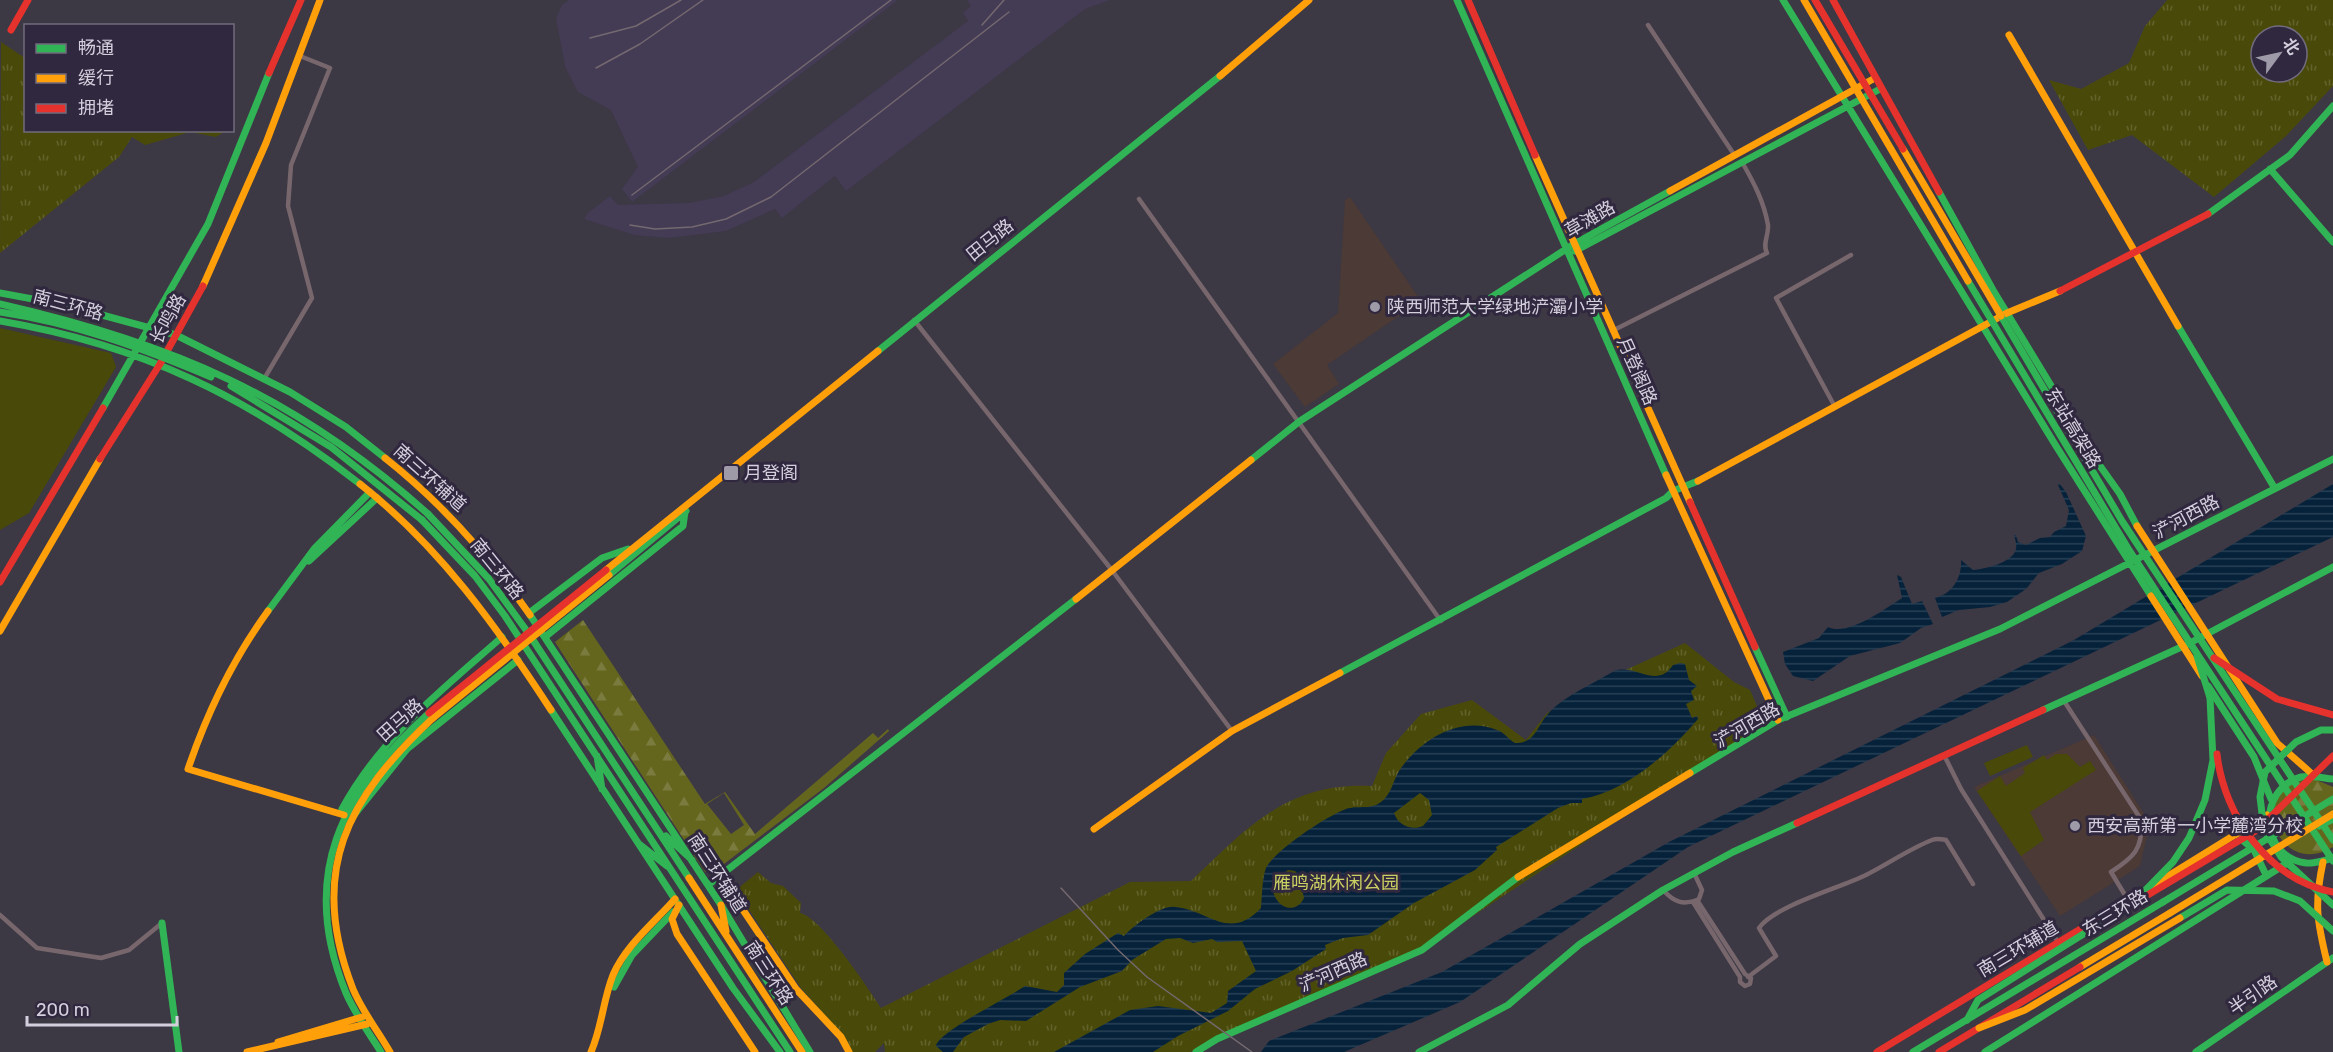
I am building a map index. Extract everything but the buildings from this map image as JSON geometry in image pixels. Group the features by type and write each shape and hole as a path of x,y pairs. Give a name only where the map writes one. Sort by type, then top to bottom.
{"main road":[{"path":"11,30 28,0"},
{"name":"长鸣路","path":"0,582 135,354 208,224 224,190 256,98 301,0"},
{"name":"长鸣路","path":"0,631 98,462 160,364 231,228 320,0"},
{"name":"田马路","path":"608,572 630,549 1209,85 1309,0"},
{"name":"月登阁路","path":"1457,0 1673,491 1778,720"},
{"name":"月登阁路","path":"1468,0 1612,331 1786,717"},
{"path":"1783,0 2131,566 2254,757 2271,800"},
{"name":"东站高架路","path":"1804,0 2058,434 2129,550 2333,859"},
{"name":"东站高架路","path":"1815,0 2122,521 2333,839"},
{"path":"1833,0 1867,57 1880,89 2007,312 2154,553 2277,743 2310,773"},
{"path":"2009,35 2274,487"},
{"name":"草滩路","path":"1576,248 1875,78"},
{"name":"草滩路","path":"1566,250 1576,248 1880,89"},
{"path":"1095,829 1232,731 1441,621 1666,498 1673,491 1684,488 2007,312 2048,297 2209,213 2290,155 2333,106"},
{"path":"2270,169 2333,242"},
{"path":"708,885 721,878 1300,421 1406,350 1566,250"},
{"name":"南三环辅道","path":"0,293 176,335 264,379 346,427 399,469 448,513 493,563 545,637 721,905 805,1050"},
{"name":"南三环路","path":"0,304 51,314 136,339 180,356 273,401 387,476 428,514 489,579 529,634 727,937 805,1050"},
{"name":"南三环路","path":"0,312 116,340 214,378 274,409 314,435 391,492 422,520 481,584 596,753 790,1052"},
{"path":"0,321 70,332 135,354 201,383 273,422 377,498 436,555 502,638 733,988 780,1052"},
{"name":"浐河西路","path":"1196,1052 1217,1039 1422,950 1519,876 1756,736 1778,720 2000,628 2131,566 2274,487 2333,459"},
{"path":"370,492 326,536 266,611 233,664 204,722 188,769 342,814 354,783 395,732 502,638"},
{"path":"297,570 377,498"},
{"name":"田马路","path":"381,1052 346,992 330,944 324,906 327,865 342,814 370,771 390,746 685,512 689,503"},
{"path":"545,637 682,526 685,512"},
{"path":"529,613 602,558 630,549"},
{"path":"1419,1052 1508,1005 1580,944 1663,890 1733,852 1945,757 2182,646 2333,567"},
{"path":"2194,646 2210,698 2221,782 2253,840 2269,860 2294,879 2333,892"},
{"path":"2211,656 2277,699 2333,715"},
{"path":"347,824 407,749 518,660"},
{"name":"田马路","path":"390,1052 354,990 338,942 333,905 335,863 347,824 358,800 399,747 431,715"},
{"path":"2333,730 2321,730 2296,742 2265,772 2260,797 2265,830 2281,857 2333,905"},
{"path":"2131,901 2173,862 2189,838 2205,800 2214,760 2214,733"},
{"path":"596,753 602,789"},
{"path":"1967,1020 1978,1000 2131,901 2257,830 2333,756"},
{"path":"2333,778 2310,773 2291,779 2277,790 2271,800 2267,815 2273,841 2292,860 2311,864 2333,859"},
{"name":"东三环路","path":"1913,1052 2333,799"},
{"name":"东三环路","path":"1939,1052 2333,814"},
{"name":"南三环辅道","path":"1877,1052 2058,942 2131,901 2267,815"},
{"path":"2293,838 2333,819"},
{"path":"656,827 692,860"},
{"path":"2237,835 2254,850 2266,876"},
{"path":"639,844 675,873"},
{"path":"1985,1052 2292,860"},
{"name":"半引路","path":"2196,1052 2330,960 2317,921 2316,896 2323,862"},
{"path":"721,878 796,988 841,1038 849,1052"},
{"path":"1979,1028 2025,1010 2227,890 2274,891 2300,901 2333,931"},
{"path":"591,1052 613,975 642,933 677,902"},
{"path":"677,902 672,919 677,934 755,1052"},
{"path":"721,905 727,937"},
{"path":"162,923 179,1052"},
{"path":"256,1050 369,1015"},
{"path":"247,1052 373,1022"}],"street":[{"path":"1648,25 1735,156"},
{"path":"264,379 312,297 288,206 291,165 330,68 300,56"},
{"path":"1612,331 1767,253 1765,249 1768,228 1759,192 1742,162"},
{"path":"1139,199 1441,621"},
{"path":"1835,407 1776,298 1851,255"},
{"path":"914,320 1111,569 1232,731"},
{"path":"2064,701 2142,820 2142,833 2134,857 2111,872 2131,901"},
{"path":"1945,757 1961,789 2058,942"},
{"path":"1748,976 1776,956 1759,928 1763,922 1785,908 1868,874 1892,859 1935,838 1946,840 1973,884"},
{"path":"1694,873 1702,890 1695,901"},
{"path":"1663,890 1673,901 1695,901"},
{"path":"1695,901 1751,978 1750,984 1745,986 1740,982 1740,977 1695,901"},
{"path":"0,915 37,948 101,958 129,950 162,923"}],"shaded area":[{"path":"569,0 898,0 632,202 622,189 638,167 611,110 578,92 565,66 556,18 562,5"},
{"path":"967,0 1110,0 1085,9 846,191 835,176 782,218 775,209 726,231 669,238 634,235 584,219 588,213 610,196 618,205 689,203 724,196 754,182 968,21 963,13 971,6"},
{"name":"陕西师范大学绿地浐灞小学","path":"1350,197 1421,301 1327,365 1339,384 1305,407 1273,364 1338,313 1345,200"},
{"name":"西安高新第一小学麓湾分校","path":"2094,735 2150,823 2140,866 2060,916 1974,787"}],"green space":[{"path":"2167,0 2333,0 2333,86 2286,136 2214,197 2132,135 2088,150 2049,80 2081,89 2129,63 2145,26"},
{"path":"1,42 24,57 24,132 190,132 145,145 132,137 119,157 0,253"},
{"path":"190,132 224,132 216,137"},
{"path":"0,328 111,353 116,367 29,513 0,530"},
{"path":"583,620 705,804 725,792 755,834 873,733 878,738 888,729 889,731 824,788 716,870 705,872 555,642","holes":["724,793 744,825 731,834 707,804"]},
{"name":"雁鸣湖休闲公园","path":"1685,643 1734,682 1750,690 1757,706 1755,730 1426,947 1190,1052 885,1052 884,1043 875,1052 850,1052 842,1034 801,988 736,890 758,872 771,883 783,886 801,903 800,913 809,917 832,940 881,1008 1130,882 1191,881 1251,826 1292,800 1342,787 1372,786 1386,753 1421,714 1472,700 1526,740 1547,713 1621,672"},
{"path":"2027,745 2033,757 1990,776 1984,763"},
{"path":"2056,754 2067,754 2080,767 2090,761 2096,770 2030,812 2044,840 2021,856 1977,791 2000,776 2006,786 2025,773 2023,768 2044,755 2047,760"},
{"path":"2314,779 2333,787 2333,847 2313,854 2296,851 2283,841 2275,827 2274,811 2279,796 2292,784"}],"water":[{"path":"2059,483 2066,492 2086,536 2082,551 2062,564 2039,573 2026,589 2007,602 1990,607 1959,610 1942,617 1935,598 1946,593 1955,584 1960,573 1961,560 1973,570 1991,567 2004,562 2014,554 2016,542 2014,535 2018,542 2026,545 2040,538 2050,537 2054,532 2066,526 2069,510"},
{"path":"2333,484 2333,537 1688,847 1460,1002 1344,1052 1261,1052 1269,1041 1442,972 1669,842 2074,640"},
{"path":"1897,575 1901,577 1912,604 1922,601 1933,624 1921,628 1900,643 1850,656 1813,681 1793,676 1785,664 1783,652 1819,638 1828,627 1836,629 1855,625 1902,598"},
{"path":"1685,664 1689,680 1697,686 1691,691 1694,700 1686,704 1692,718 1697,716 1698,719 1646,769 1615,788 1582,799 1582,803 1571,803 1558,808 1496,847 1497,850 1475,870 1414,903 1368,935 1343,938 1325,945 1326,949 1292,971 1255,989 1228,1011 1178,1036 1153,1052 1054,1052 1130,1010 1158,1006 1211,1013 1227,1003 1228,991 1256,971 1242,941 1217,942 1212,939 1193,943 1180,938 1166,939 1132,960 1122,971 1080,987 1026,1021 1000,1020 988,1024 964,1037 953,1052 943,1052 936,1046 948,1032 1025,986 1057,992 1064,985 1064,973 1085,954 1118,933 1124,936 1140,922 1162,909 1175,907 1187,909 1229,923 1239,923 1250,918 1261,908 1266,868 1280,852 1302,834 1337,813 1351,808 1373,806 1381,802 1387,796 1407,760 1417,750 1441,734 1455,728 1483,726 1499,731 1515,743 1521,743 1531,738 1547,715 1561,702 1614,671 1630,670 1653,676 1667,672 1673,665","holes":["1420,793 1429,800 1432,815 1423,826 1414,828 1405,826 1394,813","1288,870 1295,871 1299,875 1304,898 1299,904 1288,908 1278,901 1273,888 1274,880"]}],"railway":[{"path":"590,38 636,26 681,0"},
{"path":"596,68 640,44 703,0"},
{"path":"632,195 891,0"},
{"path":"982,25 1004,0"},
{"path":"630,225 655,229 692,227 726,219 771,197 1009,12"},
{"path":"1061,888 1118,950 1147,977 1252,1052"}],"traffic: fast":[{"path":"1457,0 1666,475"},
{"path":"1783,0 2056,446 2151,596"},
{"path":"103,408 208,224 269,73"},
{"path":"878,351 1220,76"},
{"path":"1575,251 1880,89"},
{"path":"2208,214 2290,155 2333,106"},
{"path":"2270,169 2333,242"},
{"path":"1251,460 1300,421 1574,244 1670,191"},
{"path":"1939,192 1993,290 2098,463 2120,494 2137,526"},
{"path":"1968,281 2129,550 2333,861"},
{"path":"0,293 65,305 176,335 290,392 346,427 385,458"},
{"path":"0,304 62,319 120,337 176,356 229,379 280,406 329,437 379,473 428,514"},
{"path":"0,312 54,323 107,338 211,377"},
{"path":"2001,316 2122,521 2333,840"},
{"path":"0,321 100,344 190,378 276,425 360,484"},
{"path":"2178,326 2274,487"},
{"path":"231,386 331,447 422,520"},
{"path":"1690,773 1778,720 2000,629 2333,459"},
{"path":"1340,673 1666,498 1673,491 1698,481"},
{"path":"268,611 314,549 370,492"},
{"path":"309,561 377,498"},
{"path":"609,575 686,511"},
{"path":"545,637 683,526 685,512"},
{"path":"428,514 489,579 529,634 689,878"},
{"path":"422,520 475,576 505,616 790,1052"},
{"path":"529,613 602,558 628,549"},
{"path":"2043,710 2188,644 2333,567"},
{"path":"708,885 1076,599"},
{"path":"530,615 721,905 810,1052"},
{"path":"342,809 375,759 394,737 435,696 502,637"},
{"path":"1755,647 1787,717"},
{"path":"1967,1020 1978,1000 2133,903 2173,862 2189,838 2205,800 2213,760 2210,698 2197,656"},
{"path":"354,815 407,749 518,660"},
{"path":"2208,686 2254,757 2271,799"},
{"path":"551,710 733,988 780,1052"},
{"path":"381,1052 346,993 332,951 326,911 328,874 336,839 351,805 372,774 398,743 429,713"},
{"path":"2333,730 2321,730 2296,742 2265,772 2260,797 2264,830 2281,857 2333,905"},
{"path":"597,756 602,789"},
{"path":"2333,779 2305,776 2287,784 2277,795 2271,808 2269,822 2272,836 2279,849 2290,858 2306,863 2333,858"},
{"path":"2163,902 2333,799"},
{"path":"2319,826 2333,819"},
{"path":"1419,1052 1508,1005 1580,944 1663,890 1733,852 1797,823"},
{"path":"666,836 692,860"},
{"path":"2239,837 2254,850 2266,875"},
{"path":"639,844 667,866"},
{"path":"1985,1052 2292,860"},
{"path":"1196,1052 1217,1039 1422,950 1518,877"},
{"path":"2180,918 2227,890 2274,891 2300,901 2333,931"},
{"path":"1913,1052 2163,902"},
{"path":"614,987 632,955 673,912"},
{"path":"162,923 179,1052"},
{"path":"2196,1052 2333,958"}],"traffic: slow":[{"path":"203,286 266,143 320,0"},
{"path":"1220,76 1309,0"},
{"path":"1804,0 1968,281"},
{"path":"2009,35 2178,326"},
{"path":"1670,191 1875,78"},
{"path":"1903,149 2001,316"},
{"path":"1535,155 1690,502"},
{"path":"1698,481 2007,313 2060,291"},
{"path":"606,570 878,351"},
{"path":"385,458 426,493 463,531 498,571 530,615"},
{"path":"0,631 100,459"},
{"path":"1076,599 1251,460"},
{"path":"1666,475 1778,720"},
{"path":"360,484 416,534 465,589 488,618 551,710"},
{"path":"2137,526 2277,743 2311,773"},
{"path":"433,718 609,575"},
{"path":"2151,596 2202,676"},
{"path":"268,611 243,648 222,687 188,769 344,815"},
{"path":"1094,829 1232,731 1340,673"},
{"path":"390,1052 365,1013 353,989 340,947 334,909 335,873 344,840 358,808 378,778 403,748 433,718"},
{"path":"1518,877 1690,773"},
{"path":"2170,913 2333,814"},
{"path":"2152,886 2267,815"},
{"path":"2323,862 2318,890 2318,912 2327,962"},
{"path":"721,877 796,989 841,1037 849,1052"},
{"path":"689,878 802,1052"},
{"path":"591,1052 610,984 619,964 633,944 675,899"},
{"path":"679,905 672,919 677,934 755,1052"},
{"path":"721,905 726,931"},
{"path":"2080,967 2170,913"},
{"path":"1979,1028 2025,1010 2180,918"},
{"path":"278,1042 362,1017"},
{"path":"247,1052 367,1024"}],"traffic: jam":[{"path":"11,30 28,0"},
{"path":"269,73 301,0"},
{"path":"1468,0 1535,155"},
{"path":"1815,0 1903,149"},
{"path":"1833,0 1939,192"},
{"path":"2060,291 2208,214"},
{"path":"100,459 160,364 203,286"},
{"path":"0,582 103,408"},
{"path":"1690,502 1755,647"},
{"path":"429,713 606,570"},
{"path":"2214,658 2277,699 2333,715"},
{"path":"1797,823 2043,710"},
{"path":"2217,754 2221,777 2229,800 2240,822 2254,842 2289,874 2310,885 2333,892"},
{"path":"2141,899 2257,830 2333,756"},
{"path":"1877,1052 2140,893"},
{"path":"1939,1052 2080,967"}],"place":[{"name":"陕西师范大学绿地浐灞小学","path":"1375,307"},
{"name":"月登阁","path":"731,473"},
{"name":"西安高新第一小学麓湾分校","path":"2075,826"}]}
